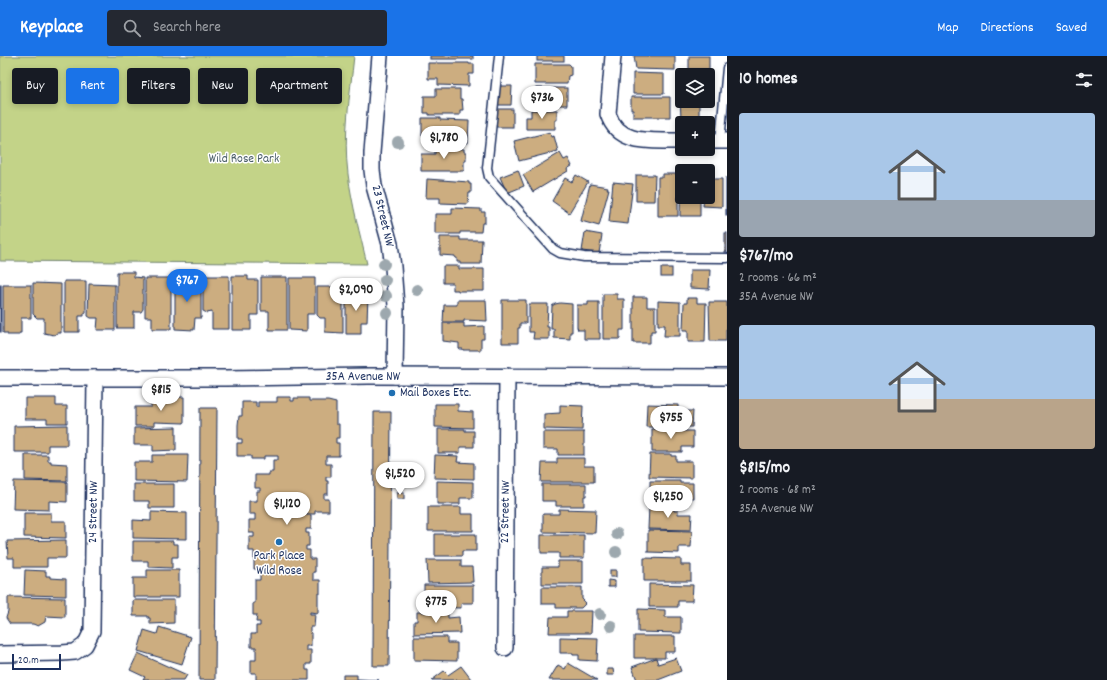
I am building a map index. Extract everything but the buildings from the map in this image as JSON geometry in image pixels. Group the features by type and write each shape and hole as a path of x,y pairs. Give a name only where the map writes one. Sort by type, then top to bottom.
{"street":[{"name":"23 Street NW","path":"380,56 372,170 374,186 390,244 393,267 396,306 395,376"},
{"path":"613,56 608,114 616,128 624,134 640,140 675,141"},
{"name":"35A Avenue NW","path":"0,378 395,376 727,377"},
{"name":"22 Street NW","path":"505,648 507,376"},
{"name":"24 Street NW","path":"0,654 62,654 75,652 85,645 92,631 95,378"}],"lane":[{"path":"499,56 487,168 489,177 553,249 560,253 584,257 727,258"},
{"path":"718,141 727,68"}],"green space":[{"name":"Wild Rose Park","path":"0,56 354,56 346,145 348,174 352,197 367,264 0,261"}],"place":[{"name":"Mail Boxes Etc.","path":"392,393"},
{"name":"Park Place Wild Rose","path":"279,542"}]}
